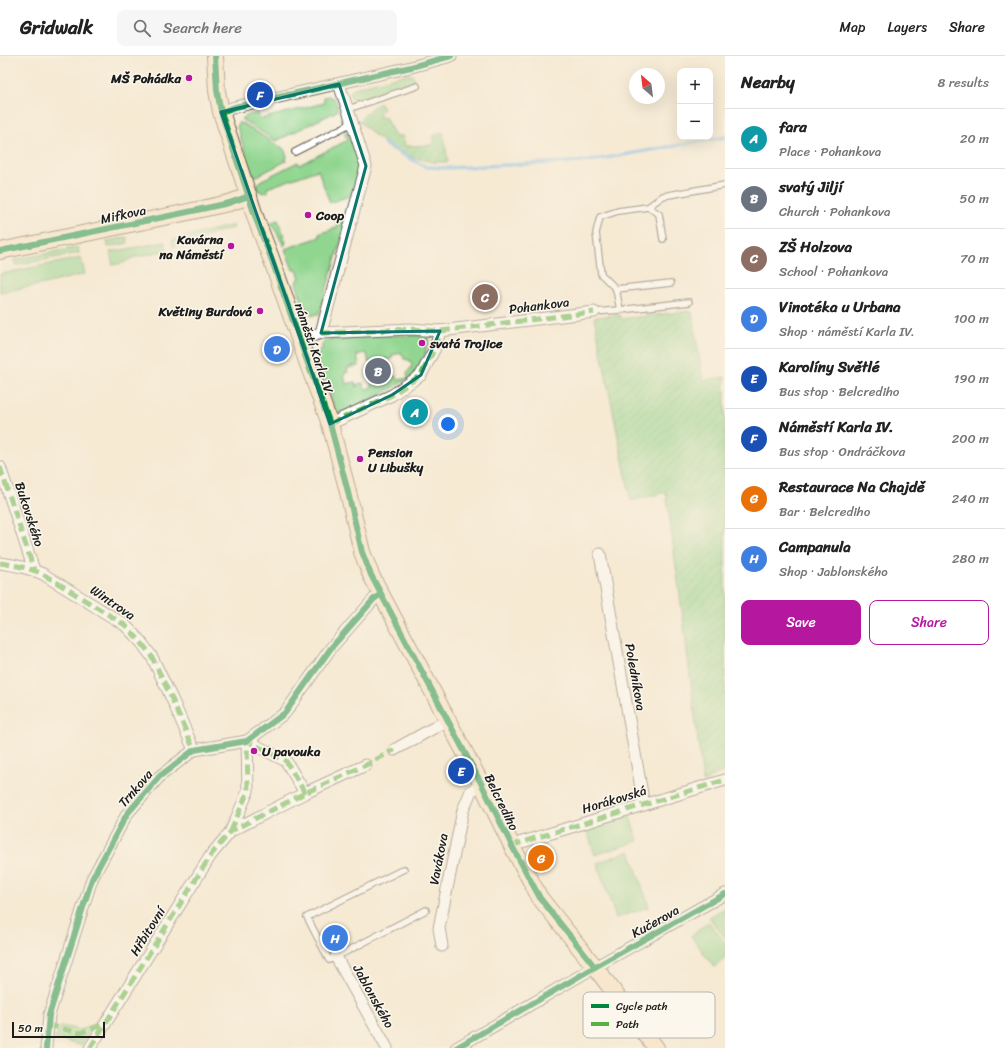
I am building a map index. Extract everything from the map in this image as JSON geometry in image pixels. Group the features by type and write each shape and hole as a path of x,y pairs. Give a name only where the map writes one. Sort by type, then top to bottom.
{"street":[{"name":"náměstí Karla IV.","path":"215,56 217,91 221,112 249,196 330,424 362,552 371,575 381,594"},
{"path":"221,112 235,107 411,68 452,56"},
{"name":"náměstí Karla IV.","path":"322,334 366,166 339,84"},
{"name":"Mifkova","path":"0,251 229,203 249,196"},
{"name":"Pohankova","path":"300,340 322,334 410,329 440,331 594,312"},
{"path":"330,424 392,395 421,376 435,348 440,331"},
{"name":"Bukovského","path":"0,467 34,570"},
{"name":"Poledníkova","path":"600,554 644,805"},
{"name":"Wintrova","path":"0,563 34,570 51,578 125,625 141,642 152,657 194,750"},
{"name":"Belcrediho","path":"381,594 413,652 540,898 614,992"},
{"name":"Trnkova","path":"46,1048 49,1015 92,879 127,814 160,776 194,750 247,741 285,713 331,648 374,599 381,594"},
{"path":"394,750 448,720"},
{"path":"247,741 286,761 305,793"},
{"name":"Hřbitovní","path":"90,1048 211,855 231,831 248,791 247,741"},
{"name":"Hřbitovní","path":"231,831 305,793 366,765"},
{"name":"Horákovská","path":"512,846 519,842 725,780"},
{"name":"Vavákova","path":"442,946 439,928 463,810 471,791 482,785"},
{"name":"Kučerova","path":"456,1048 595,967 725,894"},
{"name":"Jablonského","path":"336,958 387,1048"},
{"name":"Belcrediho","path":"648,1038 656,1048"}],"lane":[{"path":"348,109 417,86"},
{"path":"296,152 354,127"},
{"path":"620,310 616,289 601,274 596,233 600,217 618,211 648,207 663,196 725,185"},
{"path":"648,207 659,214 663,239"},
{"path":"616,289 671,283"},
{"path":"594,312 689,302"},
{"path":"404,869 307,917 329,960 336,958 426,910"}],"highlighted area":[{"path":"339,84 366,166 321,333 440,331 421,375 392,395 330,424 221,112"}],"green space":[{"path":"403,75 412,75 415,78 410,85 357,100 352,100 350,92 354,88"},
{"path":"329,96 336,102 337,111 276,141 241,119 248,115 258,113 260,119 324,103 323,97"},
{"path":"380,103 383,110 379,111 381,118 385,117 395,136 403,136 405,146 433,145 432,136 443,132 448,162 434,162 414,158 396,151 373,134 359,121 370,109"},
{"path":"239,122 284,149 287,156 286,161 257,176 253,176 237,127"},
{"path":"346,131 356,147 362,167 356,190 349,196 330,203 318,170 267,188 268,192 263,193 258,190 257,185 260,181 298,162 299,165 348,140 344,133"},
{"path":"349,214 319,314 312,316 307,308 304,307 296,283 300,278 297,270 293,270 285,249 320,237 319,234 338,227 334,216"},
{"path":"278,220 286,242 284,246 271,222"},
{"path":"233,225 234,228 173,247 172,240"},
{"path":"127,237 128,243 108,247 107,241"},
{"path":"165,242 167,250 132,258 123,263 113,265 110,252"},
{"path":"78,247 79,253 17,265 13,260"},
{"path":"81,258 85,274 44,284 0,292 0,274"},
{"path":"691,311 703,380 725,377 725,771 703,782 666,492 631,501 594,317 620,315 621,319"},
{"path":"358,336 424,336 424,338 428,337 429,345 426,346 426,353 411,377 386,392 342,412 336,411 318,361 318,351 322,349 322,345 325,341 333,338 340,340","holes":["402,353 404,359 409,360 412,364 411,368 407,372 408,378 398,380 396,376 391,377 390,380 389,378 384,379 385,381 383,381 383,379 378,380 377,382 376,380 371,382 372,387 365,389 363,383 358,384 357,387 355,382 346,384 344,374 348,372 347,369 350,367 352,368 352,366 359,366 357,355 367,354 369,364 373,361 374,363 379,362 378,360 380,360 380,362 385,361 386,358 387,360 392,359 392,355"]},
{"path":"629,814 638,841 595,855 586,828"},
{"path":"630,851 649,907 616,918 597,863"},
{"path":"725,908 725,938 709,917"},
{"path":"709,922 725,943 725,959 714,967 691,936"},
{"path":"94,1024 81,1045 55,1039 61,1026 80,1030"}],"waterway":[{"path":"384,144 426,167 447,168 589,161 725,137"}],"marked path":[{"path":"321,333 410,329 440,331 594,312"},
{"path":"330,424 392,395 421,375 435,348 440,331"},
{"path":"0,467 34,570"},
{"path":"0,563 22,567 43,574 125,625 141,642 152,657 194,750 192,752"},
{"path":"231,831 248,791 247,741 286,761 305,793"},
{"path":"90,1048 211,855 231,831 394,750"},
{"path":"512,846 725,780"},
{"path":"48,1025 80,1033 105,1024"}],"cycle path":[{"path":"215,56 217,91 221,112 257,222 330,424 362,552 371,575 540,898 595,967"},
{"path":"221,112 235,107 411,67 451,56"},
{"path":"0,251 229,203 249,196"},
{"path":"46,1048 49,1015 92,879 127,814 160,776 194,750 247,741 285,713 331,648 374,599 381,594"},
{"path":"456,1048 595,967 725,894"}],"place":[{"name":"MŠ Pohádka","path":"189,78"},
{"name":"Náměstí Karla IV.","path":"260,95"},
{"name":"Coop","path":"308,215"},
{"name":"Kavárna na Náměstí","path":"231,246"},
{"name":"ZŠ Holzova","path":"485,297"},
{"name":"Květiny Burdová","path":"260,311"},
{"name":"svatá Trojice","path":"422,343"},
{"name":"Vinotéka u Urbana","path":"277,349"},
{"name":"svatý Jiljí","path":"378,371"},
{"name":"fara","path":"415,412"},
{"name":"Pension U Libušky","path":"360,459"},
{"name":"U pavouka","path":"254,751"},
{"name":"Karolíny Světlé","path":"461,771"},
{"name":"Restaurace Na Chajdě","path":"541,858"},
{"name":"Campanula","path":"335,938"}]}
